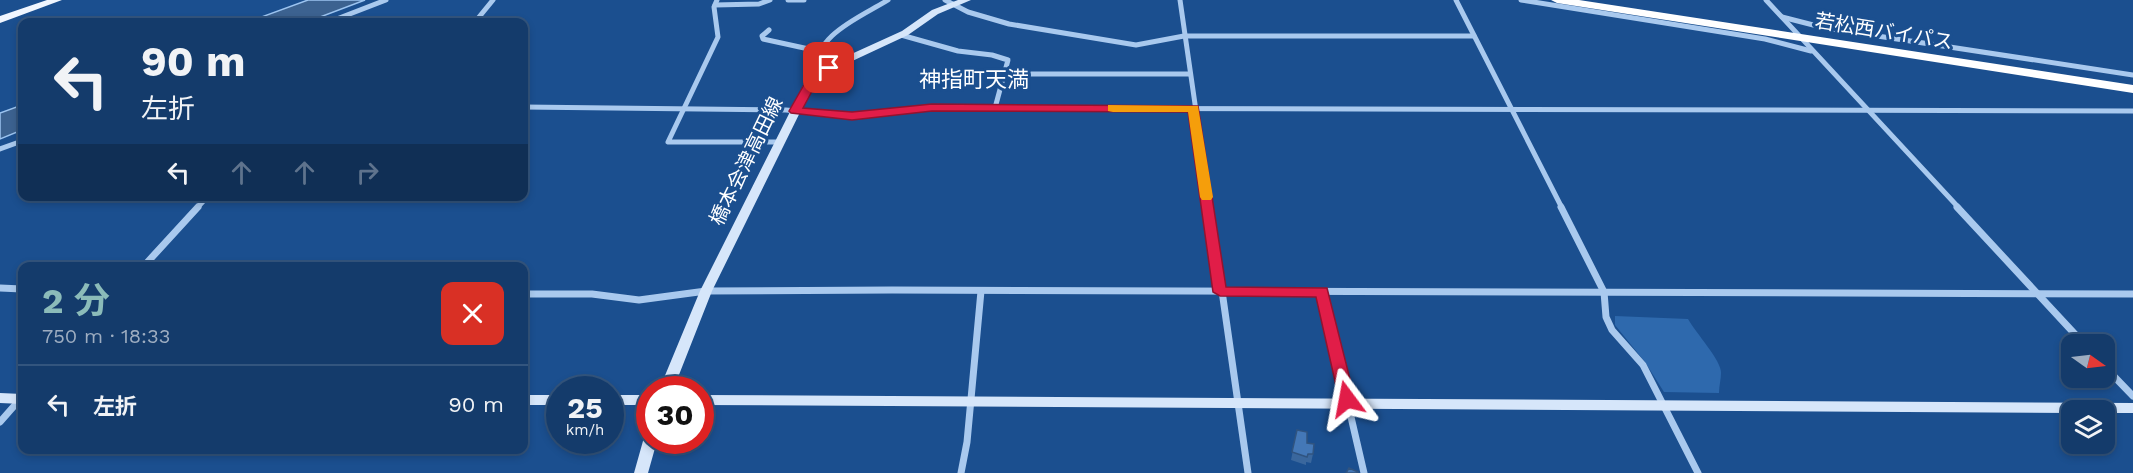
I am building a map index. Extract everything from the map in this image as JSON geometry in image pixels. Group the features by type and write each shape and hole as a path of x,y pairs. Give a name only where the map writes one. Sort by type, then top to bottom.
{"highway":[{"name":"若松西バイパス","path":"1557,0 2133,83"},
{"name":"若松西バイパス","path":"1595,0 2133,89"}],"main road":[{"path":"0,20 57,0"}],"street":[{"path":"339,18 386,0"},
{"path":"478,18 493,0"},
{"path":"770,0 759,4 716,2 718,37 668,142 780,142"},
{"path":"788,0 804,0"},
{"path":"876,0 886,1"},
{"path":"886,1 874,11 850,22 818,51 814,59 817,75 901,35 949,2 966,0"},
{"path":"1180,0 1220,292 1248,473"},
{"path":"1456,0 1604,292 1606,317 1612,330 1643,365 1698,473"},
{"path":"1521,0 1765,39 1812,51"},
{"path":"1766,0 2075,334"},
{"path":"949,2 1009,24 1049,28 1118,44 1142,45 1184,36 1474,36"},
{"path":"1782,17 1826,28 2133,75"},
{"path":"769,30 762,36 763,39 818,51"},
{"path":"901,35 925,39 963,52 982,52 1008,60 995,108"},
{"path":"1004,74 1189,74"},
{"name":"橋本会津高田線","path":"672,376 706,291 806,89 817,75"},
{"path":"528,107 795,111 867,116 932,108 2133,111"},
{"path":"0,149 18,142"},
{"path":"148,262 203,201"},
{"path":"0,288 18,288"},
{"path":"528,294 592,294 639,300 706,291 2133,294"},
{"path":"961,473 967,442 981,291"},
{"path":"1322,292 1364,473"},
{"path":"2115,377 2133,396"},
{"path":"0,399 18,398"},
{"path":"528,400 546,400"},
{"path":"714,400 2133,408"},
{"path":"0,422 18,402"},
{"path":"641,473 646,454"}],"shaded area":[{"path":"308,0 365,0 318,18 259,18"},
{"path":"18,106 18,132 0,139 0,113"},
{"path":"1615,316 1688,319 1720,368 1719,393 1664,392 1645,362 1615,325"}],"building":[{"path":"1297,430 1307,432 1307,443 1314,444 1313,454 1308,454 1307,457 1292,452"},
{"path":"1349,468 1358,472 1346,473"}],"slow traffic":[{"path":"1113,108 1194,108 1206,197"}],"district":[{"name":"神指町天満","path":"974,79"}],"route":[{"path":"829,68 813,78 795,111 852,116 932,108 1194,108 1220,292 1322,292 1347,399"}]}
